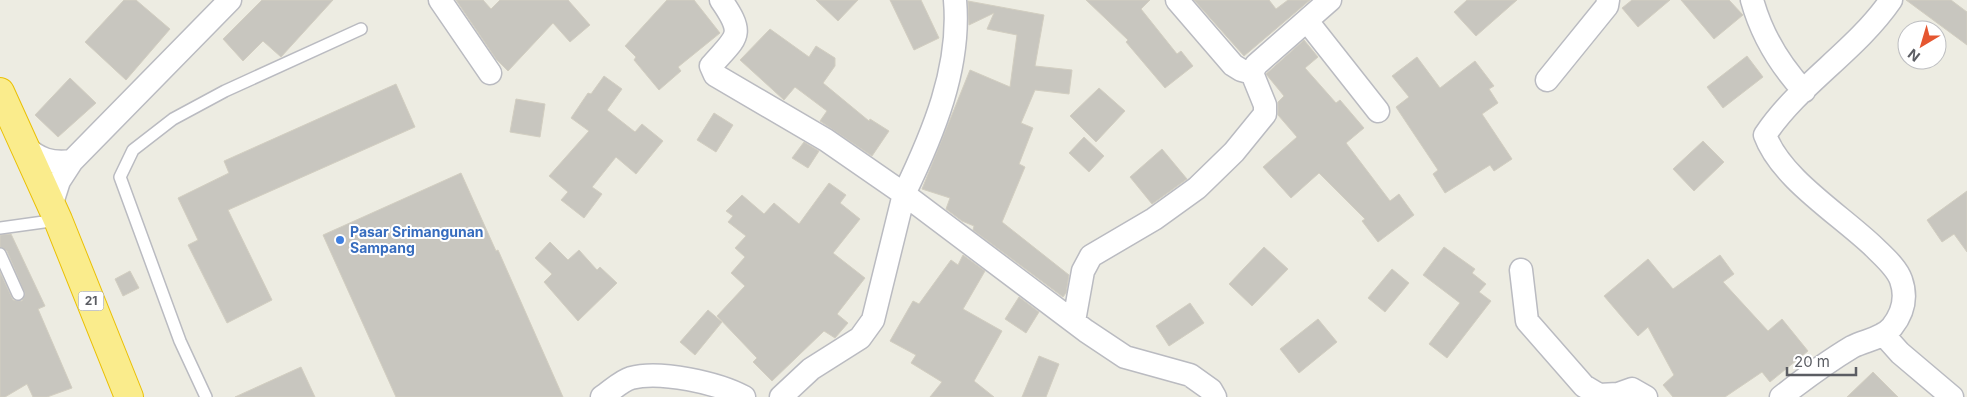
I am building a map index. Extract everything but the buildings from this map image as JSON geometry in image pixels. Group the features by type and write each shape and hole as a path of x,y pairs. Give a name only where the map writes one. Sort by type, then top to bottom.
{"highway":[{"name":"21","path":"0,92 6,122 24,146 55,213 129,397"}],"street":[{"path":"55,213 59,181 72,161 230,0"},
{"path":"440,0 490,73"},
{"path":"721,0 737,25 736,37 711,66 715,75 826,140 904,194 1086,331 1125,357 1190,375 1211,390 1215,397"},
{"path":"780,397 811,369 860,338 873,320 904,194 925,151 947,90 957,27 955,0"},
{"path":"1177,0 1234,65 1241,70 1252,73"},
{"path":"1074,321 1083,271 1090,256 1154,219 1197,188 1234,152 1265,114 1265,105 1252,73 1256,65 1330,0"},
{"path":"1547,80 1607,6 1608,0"},
{"path":"1752,0 1759,23 1770,48 1790,77 1804,91"},
{"path":"1781,397 1825,364 1891,328 1905,301 1901,280 1886,260 1864,238 1790,174 1771,151 1765,135 1776,118 1846,52 1891,0"},
{"path":"1307,20 1378,111"},
{"path":"24,146 37,157 50,162 72,161"},
{"path":"1522,270 1528,321 1584,386 1599,395 1618,394 1632,389 1646,397"},
{"path":"1883,334 1900,353 1952,397"},
{"path":"602,397 630,378 654,376 680,378 735,392 744,397"}],"lane":[{"path":"206,397 180,340 120,177 133,150 173,119 225,91 361,29"},
{"path":"0,228 55,213"},
{"path":"0,254 18,294"}],"place":[{"name":"Pasar Srimangunan Sampang","path":"340,240"}]}
